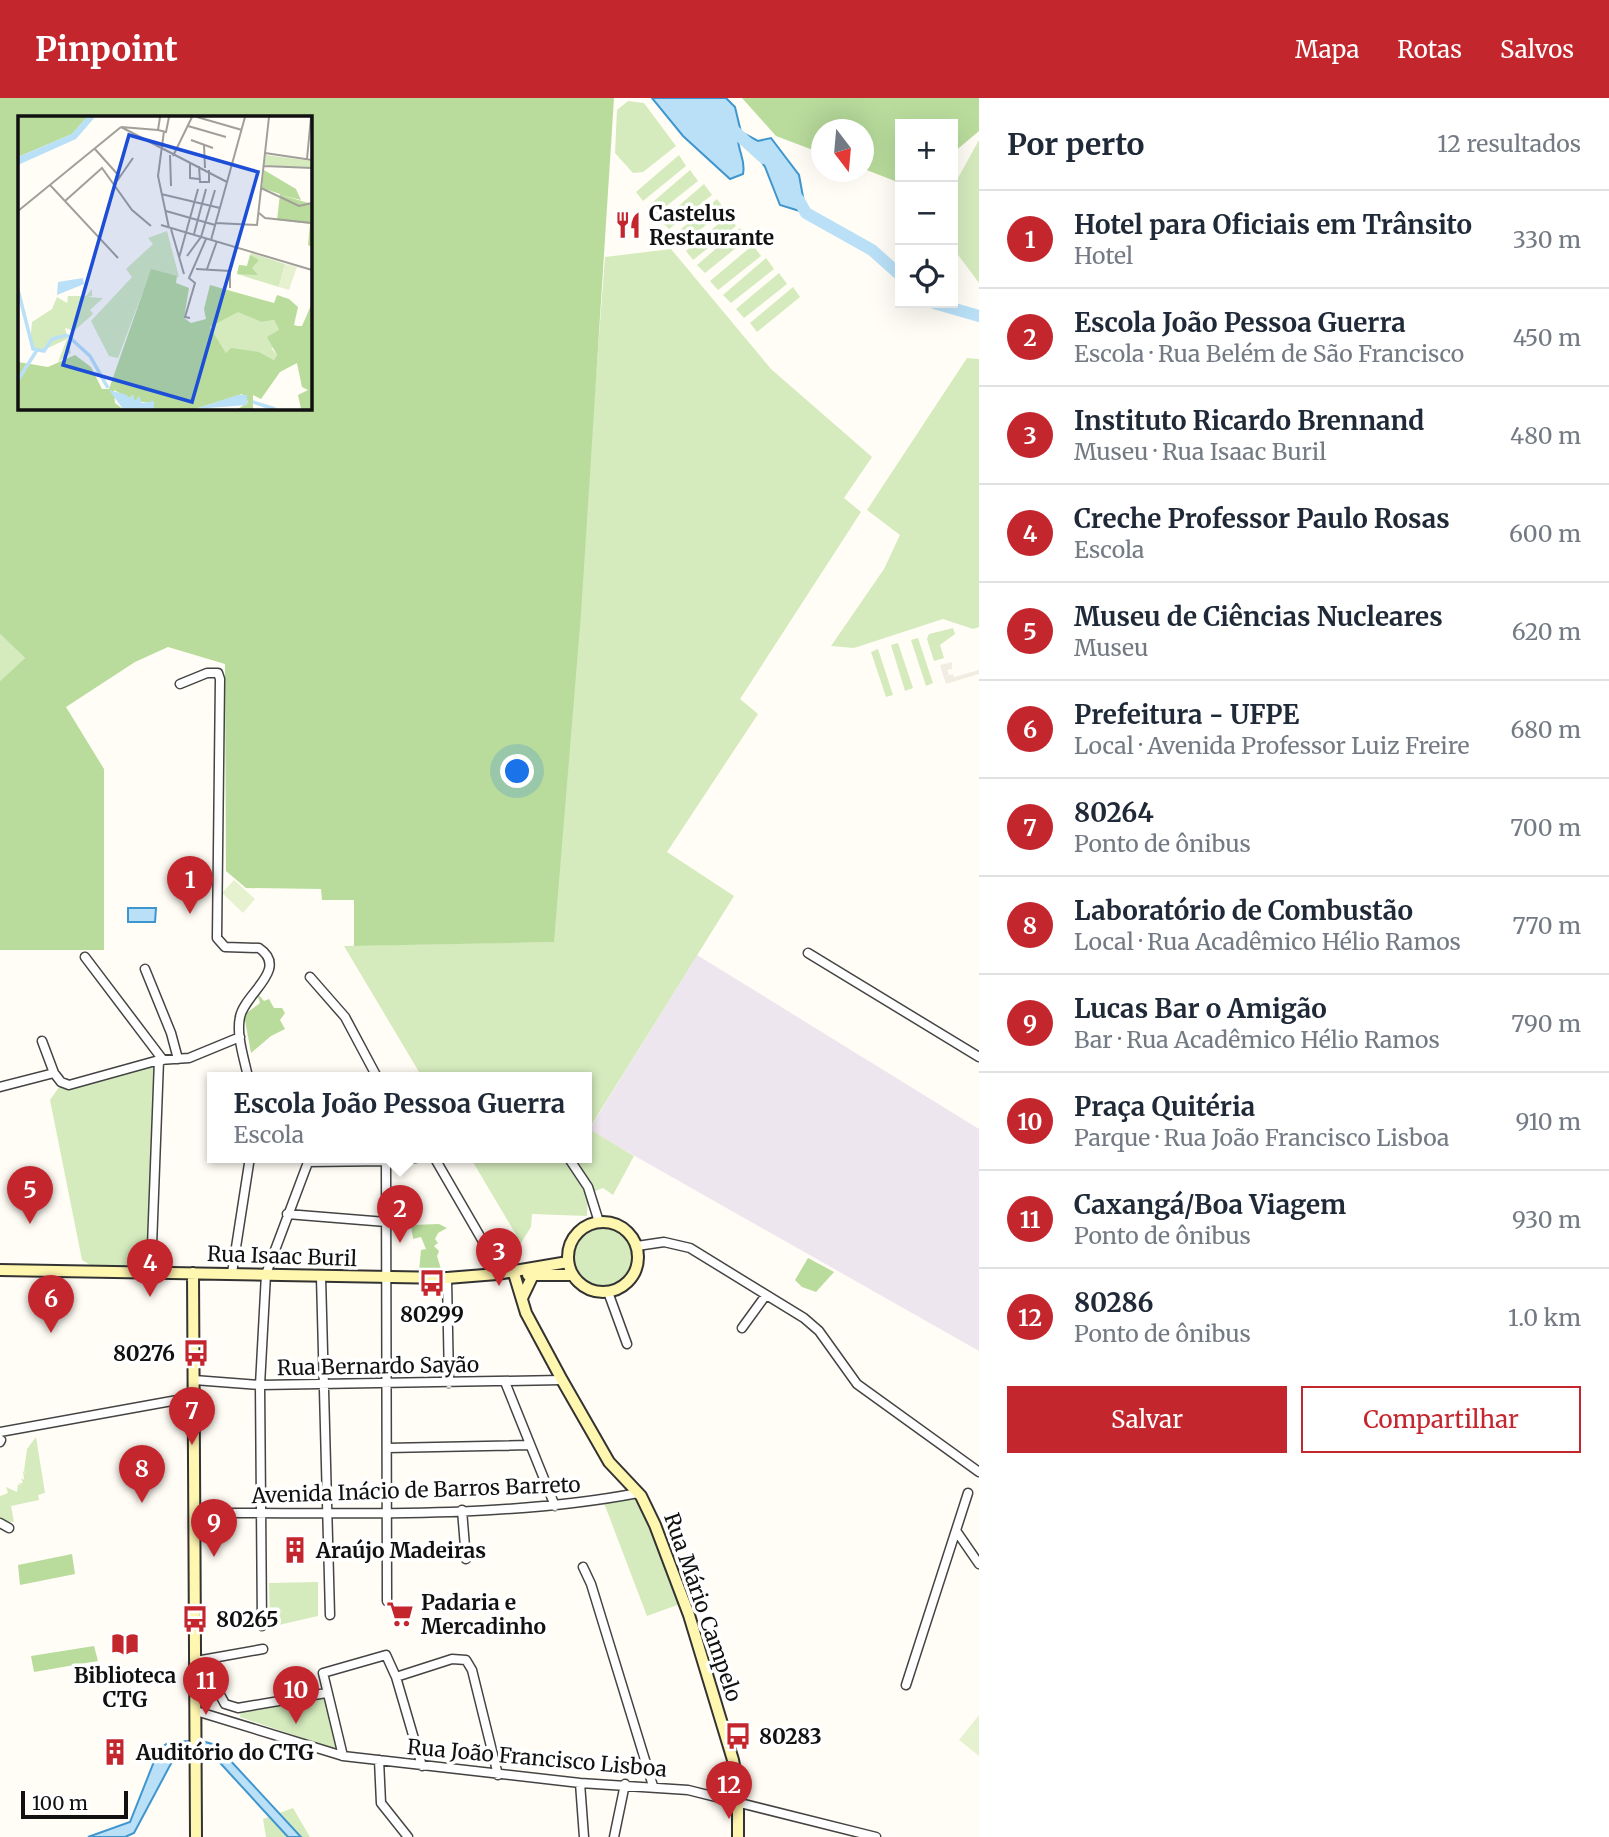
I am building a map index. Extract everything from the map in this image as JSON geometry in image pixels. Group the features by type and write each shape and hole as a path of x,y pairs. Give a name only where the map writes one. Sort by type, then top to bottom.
{"main road":[{"path":"599,1222 612,1223 625,1229 637,1246 635,1272 621,1287 608,1292 588,1288 573,1275 569,1248 576,1236 586,1227 599,1222"},
{"name":"Rua Isaac Buril","path":"0,1270 447,1278 513,1273 569,1262"},
{"path":"193,1273 196,1837"},
{"name":"Rua Isaac Buril","path":"513,1273 573,1275"},
{"name":"Rua Mário Campelo","path":"513,1273 532,1326 562,1380 615,1470 638,1493 660,1536 709,1676 733,1760 738,1837"},
{"path":"522,1298 533,1275"}],"street":[{"path":"180,684 211,672 218,673 220,679 217,938 225,947 259,948 269,962 269,973 240,1013 240,1037 247,1072"},
{"path":"808,953 979,1057"},
{"path":"85,957 161,1060 151,1273"},
{"path":"145,969 171,1033 178,1059"},
{"path":"310,978 345,1017 374,1072"},
{"path":"42,1041 54,1073 61,1082 69,1085 161,1060 202,1054 240,1037"},
{"path":"0,1087 54,1073"},
{"path":"232,1273 249,1163"},
{"path":"262,1626 260,1385 266,1274 307,1163"},
{"path":"386,1163 387,1601"},
{"path":"437,1163 492,1257 497,1274"},
{"path":"572,1163 588,1187 599,1222"},
{"path":"287,1214 386,1222"},
{"path":"637,1246 664,1242 690,1248 766,1295 819,1331 857,1384 979,1472"},
{"path":"321,1277 330,1615"},
{"path":"447,1278 449,1383"},
{"path":"608,1292 627,1344"},
{"path":"742,1328 766,1295"},
{"name":"Rua Bernardo Sayão","path":"194,1380 260,1385 562,1380"},
{"path":"506,1382 555,1506"},
{"path":"0,1438 194,1397"},
{"path":"387,1448 529,1445"},
{"name":"Avenida Inácio de Barros Barreto","path":"194,1513 462,1510 555,1506 638,1493"},
{"path":"906,1685 968,1493"},
{"path":"462,1510 466,1559"},
{"path":"0,1523 9,1528"},
{"path":"957,1532 979,1564"},
{"path":"583,1567 592,1584 653,1786"},
{"path":"196,1661 263,1649"},
{"path":"343,1756 323,1673 386,1655 396,1677 422,1766"},
{"path":"396,1677 452,1659 466,1660 472,1670 498,1775"},
{"path":"219,1693 225,1703 238,1708 326,1693"},
{"name":"Rua João Francisco Lisboa","path":"196,1711 343,1756 498,1775 688,1790 876,1837"},
{"path":"379,1760 382,1803 408,1837"},
{"path":"580,1783 584,1837"},
{"path":"614,1837 625,1784"}],"shaded area":[{"path":"952,662 952,669 947,670 949,675 953,674 954,677 979,670 979,674 946,684 940,665"},
{"path":"697,955 979,1129 979,1351 592,1132 592,1125"}],"green space":[{"path":"0,98 614,98 581,614 554,942 354,946 354,900 322,900 321,889 246,888 226,871 225,664 168,647 135,662 66,707 104,769 104,950 0,950 0,681 25,658 0,634"},
{"path":"742,98 979,98 979,131 958,149 958,119 895,119 895,181 874,173 874,119 811,119 811,149 776,136"},
{"path":"628,101 644,103 676,146 643,172 633,173 615,153 617,110"},
{"path":"979,140 979,283 958,255 958,178"},
{"path":"679,155 686,166 643,201 636,192"},
{"path":"690,170 698,181 655,215 647,207"},
{"path":"704,184 712,195 669,229 661,221"},
{"path":"717,199 725,210 682,244 674,235"},
{"path":"729,215 736,226 693,260 686,251"},
{"path":"740,228 747,239 705,273 697,265"},
{"path":"753,245 761,256 718,290 710,281"},
{"path":"671,249 771,369 872,457 844,498 861,512 740,699 758,714 667,852 734,896 592,1124 592,1072 419,1072 344,946 553,942 605,257"},
{"path":"766,258 774,269 731,303 723,295"},
{"path":"779,273 787,284 744,318 736,309"},
{"path":"793,287 800,297 757,332 750,323"},
{"path":"967,358 979,359 979,627 973,629 943,619 854,648 831,646 884,569 900,535 867,510"},
{"path":"953,628 955,634 940,645 944,658 934,661 927,639 929,634"},
{"path":"0,634 25,658 0,681"},
{"path":"918,638 933,683 926,686 911,640"},
{"path":"898,643 913,688 905,691 891,645"},
{"path":"878,649 893,695 886,697 871,652"},
{"path":"234,880 255,899 243,913 222,893"},
{"path":"257,993 264,1001 269,999 274,1008 282,1008 285,1013 280,1020 285,1029 271,1036 251,1053 244,1015 260,1003"},
{"path":"147,1061 157,1068 151,1274 102,1272 82,1260 50,1100 62,1083"},
{"path":"592,1131 634,1156 613,1195 603,1188 588,1194 587,1216 532,1214 531,1227 521,1243 474,1163 592,1163"},
{"path":"439,1224 447,1228 438,1233 435,1239 438,1243 434,1246 439,1251 437,1256 441,1269 419,1271 421,1250 426,1249 421,1237 413,1239 411,1225"},
{"path":"597,1227 609,1227 628,1240 633,1257 631,1269 620,1282 609,1287 597,1287 578,1274 573,1263 573,1251 586,1232"},
{"path":"808,1258 834,1272 816,1292 802,1287 795,1280"},
{"path":"36,1437 45,1493 38,1495 39,1500 11,1506 14,1522 0,1521 0,1496 8,1493 6,1487 17,1492 18,1484 22,1486 19,1483 23,1483 21,1478 24,1480 23,1471 26,1474 24,1471 27,1449"},
{"path":"638,1497 683,1603 647,1616 604,1503"},
{"path":"72,1554 75,1574 20,1585 18,1565"},
{"path":"318,1582 318,1616 270,1627 269,1583"},
{"path":"94,1646 98,1661 34,1672 31,1656"},
{"path":"321,1697 326,1702 337,1747 335,1749 240,1717 241,1710"},
{"path":"979,1715 979,1756 959,1740"},
{"path":"293,1808 310,1837 266,1837 263,1819"}],"water":[{"path":"652,98 726,98 735,107 741,132 758,141 771,138 799,175 806,213 780,205 765,167 747,140 738,138 743,174 730,179 683,136"},
{"path":"128,908 156,908 155,922 128,922"},
{"path":"198,1740 216,1745 301,1837 288,1837 211,1753 192,1749 175,1756 134,1833 125,1837 88,1837 130,1822 159,1749 168,1743"}],"waterway":[{"path":"731,128 764,158"},
{"path":"798,199 806,213 872,250 895,271"},
{"path":"951,308 979,316"}],"place":[{"name":"Castelus Restaurante","path":"628,225"},
{"name":"Hotel para Oficiais em Trânsito","path":"190,914"},
{"name":"Museu de Ciências Nucleares","path":"30,1224"},
{"name":"Escola João Pessoa Guerra","path":"400,1243"},
{"name":"80299","path":"432,1283"},
{"name":"Instituto Ricardo Brennand","path":"499,1286"},
{"name":"Creche Professor Paulo Rosas","path":"150,1297"},
{"name":"Prefeitura - UFPE","path":"51,1333"},
{"name":"80276","path":"196,1353"},
{"name":"80264","path":"192,1445"},
{"name":"Laboratório de Combustão","path":"142,1503"},
{"name":"Araújo Madeiras","path":"295,1550"},
{"name":"Lucas Bar o Amigão","path":"214,1557"},
{"name":"Padaria e Mercadinho","path":"400,1614"},
{"name":"80265","path":"195,1619"},
{"name":"Biblioteca CTG","path":"125,1644"},
{"name":"Caxangá/Boa Viagem","path":"206,1715"},
{"name":"Praça Quitéria","path":"296,1724"},
{"name":"80283","path":"738,1736"},
{"name":"Auditório do CTG","path":"115,1752"},
{"name":"80286","path":"729,1819"}]}
